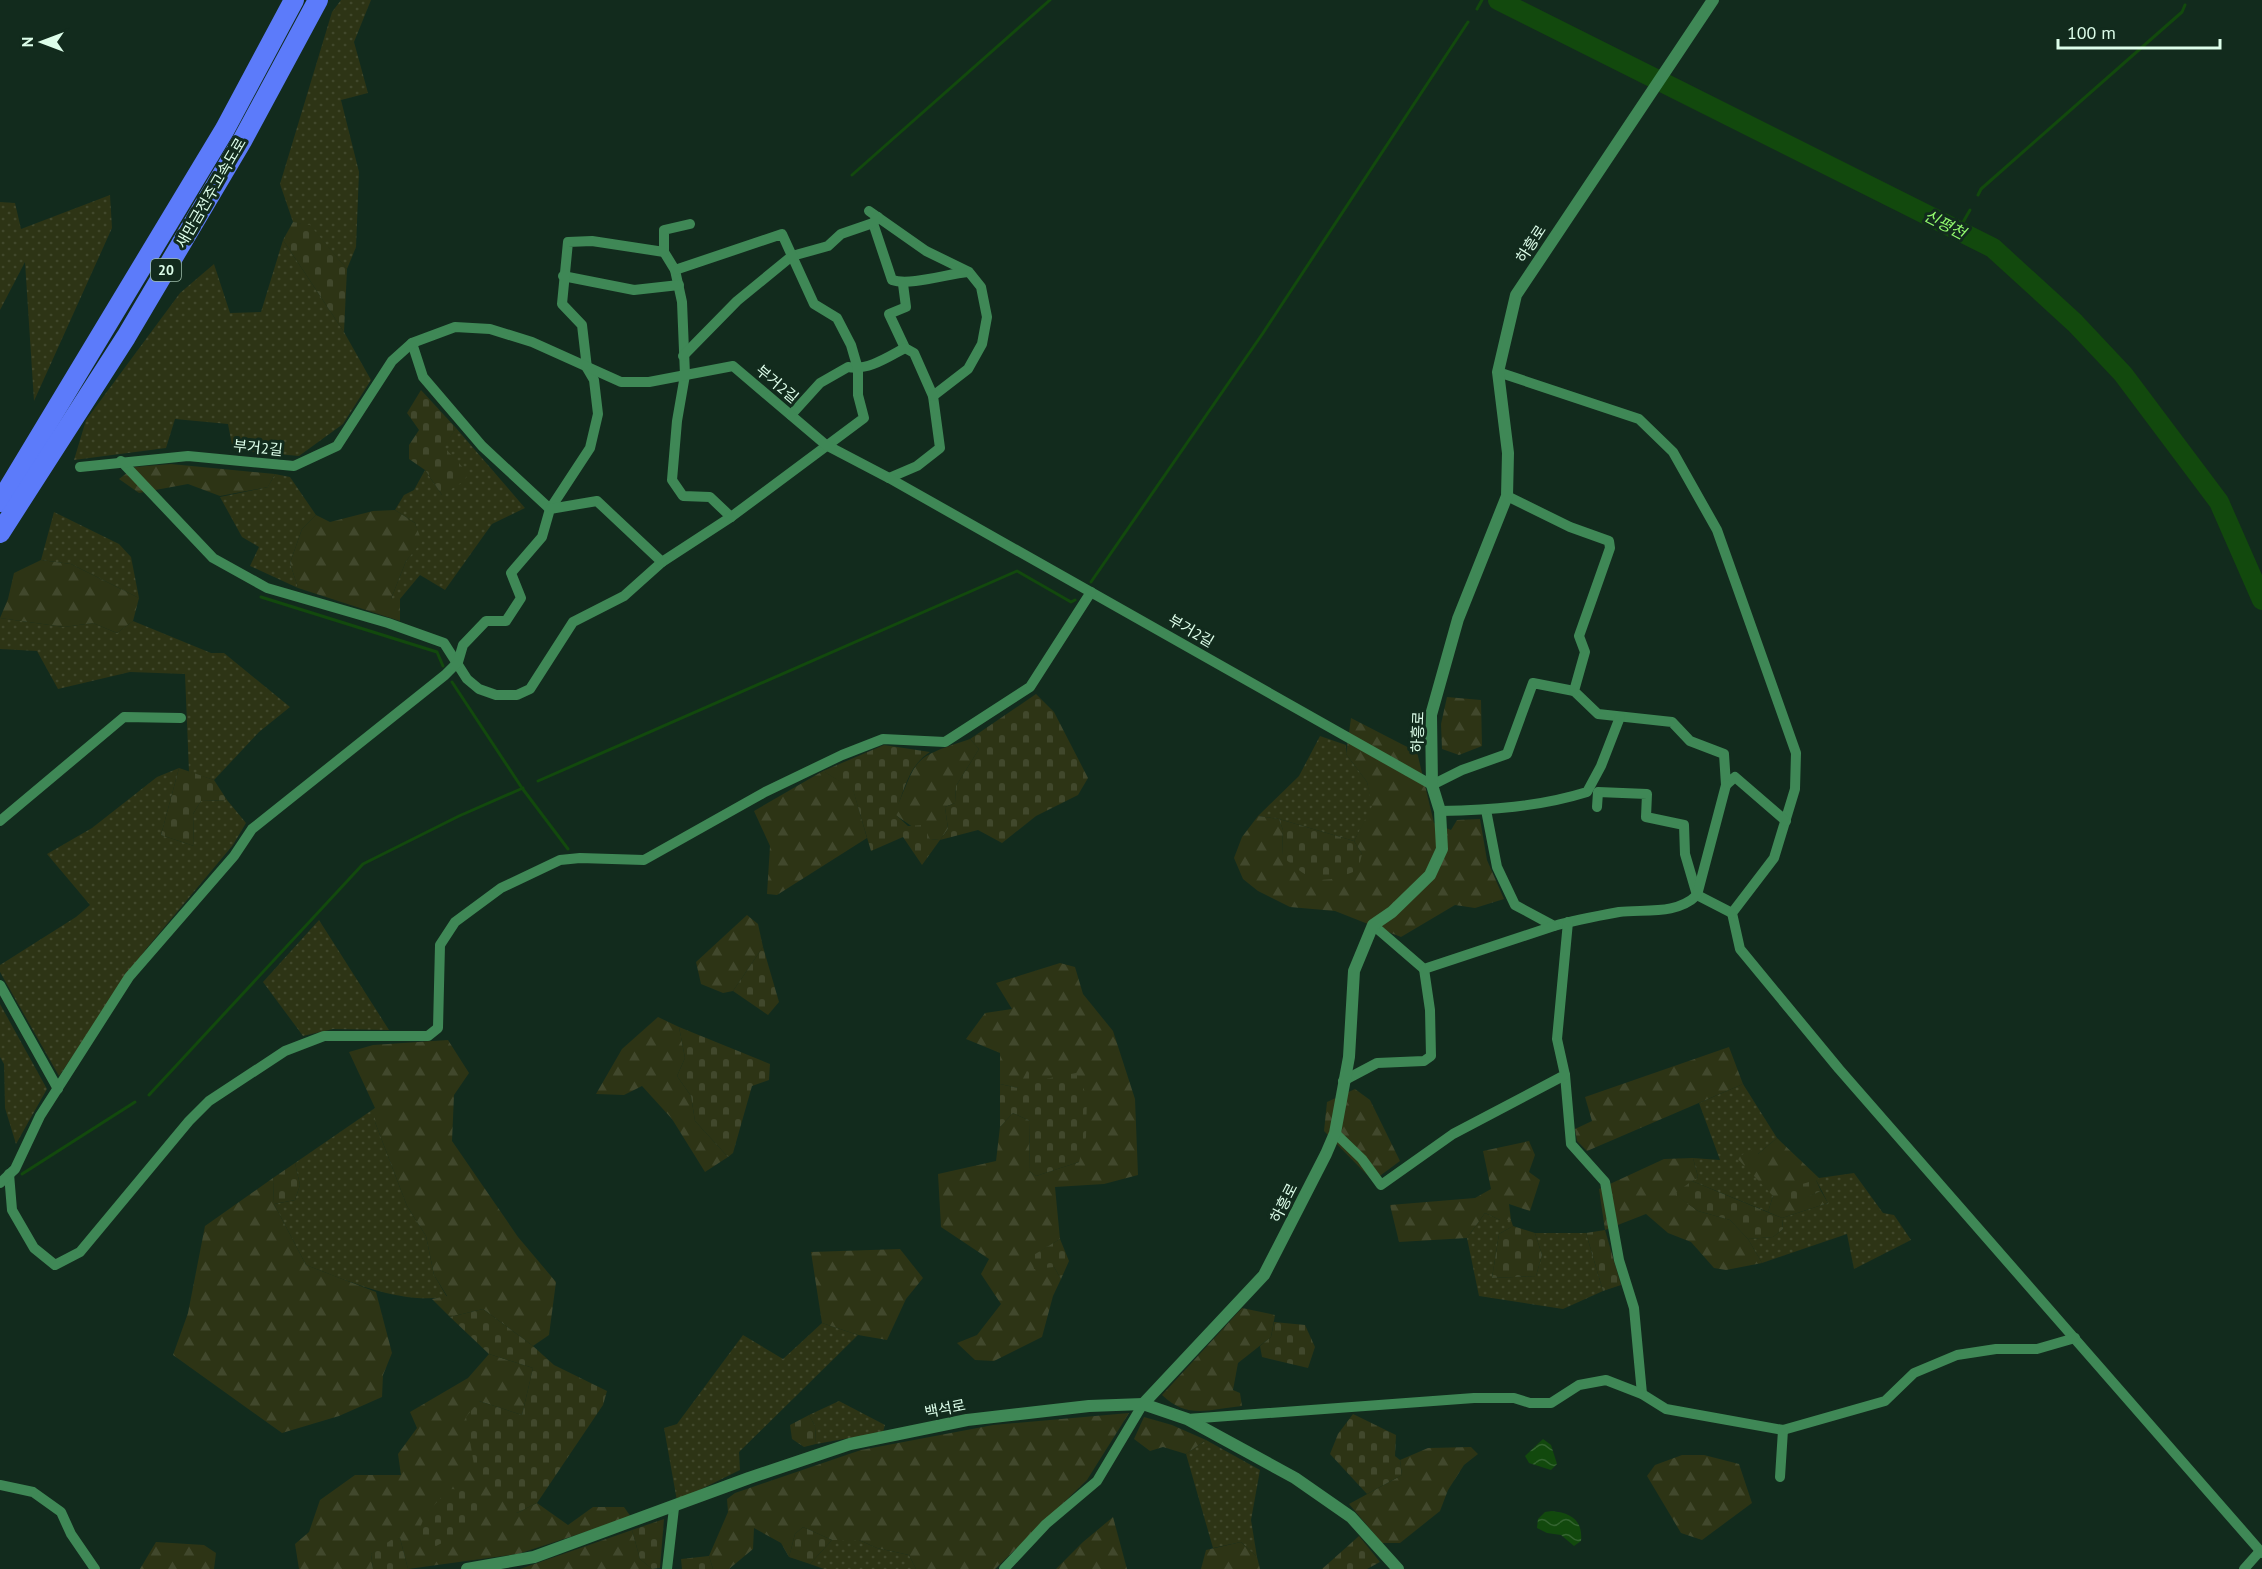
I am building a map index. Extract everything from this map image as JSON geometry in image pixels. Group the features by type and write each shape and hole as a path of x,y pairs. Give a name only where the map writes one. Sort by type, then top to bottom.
{"highway":[{"name":"새만금전주고속도로","path":"0,502 225,129 294,0"},
{"name":"새만금전주고속도로","path":"0,533 126,337 242,141 318,0"}],"street":[{"name":"하흥로","path":"1143,1404 1264,1275 1335,1133 1349,1057 1354,971 1373,925 1392,912 1430,876 1442,849 1440,811 1432,785 1431,715 1458,619 1507,496 1508,453 1498,372 1516,295 1713,0"},
{"path":"683,356 737,301 792,256 828,246 841,234 873,217"},
{"path":"873,217 926,251 969,272 981,286 986,312 982,344 968,369 933,396"},
{"path":"873,217 892,280 903,284 936,275 969,272"},
{"path":"690,224 664,230 664,252 675,270 682,302 683,356 686,375 677,421 672,480 683,496 710,497 731,517"},
{"path":"121,462 213,558 267,588 388,623 444,643 467,679 479,689 496,695 516,695 530,689 573,622 624,596 662,562 731,517 864,418 858,395 858,369 852,345 837,318 814,304 782,234 675,270"},
{"path":"0,1182 15,1169 40,1116 129,977 234,856 252,829 458,662 463,645 486,621 506,621 521,598 511,573 542,537 550,509 590,448 598,414 594,380 587,368 582,325 562,304 568,242 592,242 664,252"},
{"path":"563,276 634,290 679,285"},
{"path":"889,478 917,466 940,448 933,396 914,353 905,348 890,314 906,307 903,284"},
{"name":"부거2길","path":"80,468 188,456 294,466 338,446 392,361 412,343 455,327 490,329 532,342 621,382 649,382 733,366 826,445 889,478 1432,785"},
{"path":"412,343 423,377 482,446 550,509"},
{"path":"791,415 820,383 848,367 858,369 883,360 905,348"},
{"path":"1498,372 1639,419 1673,452 1717,530 1796,753 1795,789 1774,858 1732,913 1740,949 1839,1069 2261,1552 2244,1569"},
{"path":"1507,496 1609,542 1610,548 1579,636 1585,652 1574,691"},
{"path":"550,509 597,501 662,562"},
{"path":"9,1174 12,1210 34,1248 55,1266 80,1252 183,1128 209,1101 285,1051 324,1036 428,1036 438,1028 440,945 455,922 501,888 560,860 580,858 644,860 765,792 883,738 945,742 1030,687 1091,592"},
{"path":"1424,969 1568,922 1622,912 1669,909 1690,902 1697,895 1726,785 1724,754 1690,741 1672,722 1649,717 1598,714 1574,691 1533,683 1507,754 1462,770 1432,785"},
{"path":"0,821 124,717 181,718"},
{"path":"1440,811 1486,810 1528,805 1587,792 1601,766 1620,717"},
{"path":"1726,785 1735,777 1786,821"},
{"path":"1597,807 1598,792 1647,794 1646,818 1684,825 1685,854 1697,895 1732,913"},
{"path":"1486,810 1497,867 1515,904 1554,926"},
{"path":"1568,922 1557,1039 1565,1075 1571,1144 1605,1182 1619,1260 1634,1308 1642,1394"},
{"path":"1343,1082 1377,1063 1424,1061 1431,1056 1430,1010 1424,969 1373,925"},
{"path":"0,985 58,1089"},
{"path":"1335,1133 1362,1159 1381,1185 1453,1134 1565,1075"},
{"path":"1187,1419 1474,1398 1514,1398 1530,1403 1551,1403 1579,1385 1606,1380 1642,1394 1666,1409 1782,1430 1798,1428 1885,1401 1914,1373 1957,1355 1996,1348 2037,1349 2075,1338"},
{"path":"1004,1569 1046,1524 1097,1481 1143,1404"},
{"name":"백석로","path":"467,1569 534,1557 850,1444 967,1420 1089,1406 1143,1404 1187,1419 1295,1478 1351,1517 1398,1569"},
{"path":"1780,1478 1782,1430"},
{"path":"0,1485 33,1491 61,1512 71,1534 95,1569"},
{"path":"667,1569 674,1508"}],"green space":[{"path":"341,0 371,0 354,42 368,93 341,100 359,172 356,247 347,269 310,226 293,222 280,184 332,12"},
{"path":"110,195 112,228 34,401 25,262 0,310 0,202 15,203 21,229"},
{"path":"293,222 310,225 347,269 344,332 283,240"},
{"path":"283,240 344,332 371,380 343,424 299,456 233,450 228,424 175,419 166,448 74,460 86,420 180,293 214,264 230,313 261,312"},
{"path":"421,390 456,428 444,447 469,474 461,483 442,495 425,470 409,459 409,445 419,430 407,413"},
{"path":"456,428 525,508 492,524 445,590 420,575 400,599 391,599 406,561 421,542 415,523 395,510 404,495 414,490 425,470 442,495 443,447"},
{"path":"171,464 275,474 268,487 220,496 188,484 139,493 119,479 135,467"},
{"path":"275,474 290,477 316,515 302,529 290,563 298,588 250,566 259,547 242,537 220,497 268,487"},
{"path":"395,510 415,523 422,542 406,561 391,599 400,599 400,621 298,588 290,563 302,529 316,515 330,522 373,511"},
{"path":"54,512 119,544 131,557 139,598 71,564 41,560"},
{"path":"41,560 71,564 139,598 133,621 117,633 93,623 64,627 0,618 8,599 14,573"},
{"path":"0,618 64,627 93,623 117,633 133,621 211,653 224,653 290,707 259,732 214,780 189,772 185,674 130,672 58,689 37,651 0,649"},
{"path":"1036,694 1054,712 1088,778 1078,795 1036,816 1002,843 978,830 940,840 948,829 945,807 955,803 956,786 979,749 970,739"},
{"path":"1447,697 1481,700 1482,746 1459,755 1442,749 1441,724"},
{"path":"1351,718 1417,752 1434,823 1451,830 1457,820 1480,819 1487,860 1504,899 1475,908 1455,905 1401,937 1335,911 1290,907 1258,891 1243,879 1234,858 1242,837 1258,816 1279,819 1283,830 1282,856 1362,854 1354,841 1372,806 1367,782 1346,754"},
{"path":"1320,736 1346,745 1346,754 1367,782 1373,806 1354,841 1279,819 1258,816 1299,776"},
{"path":"970,739 979,749 956,786 955,803 945,807 948,829 940,840 930,839 894,814 918,763 936,751"},
{"path":"884,745 930,752 912,772 895,814 908,826 923,825 930,839 940,840 922,865 903,837 871,851 853,790 823,771"},
{"path":"179,768 161,835 194,846 193,814 201,801 227,800 246,823 233,845 146,949 59,1076 0,972 0,965 76,917 90,905 47,854 92,828 157,777"},
{"path":"179,768 214,780 227,800 201,801 193,814 194,846 161,835"},
{"path":"823,771 853,789 867,838 777,895 767,894 770,846 754,811"},
{"path":"1279,819 1354,841 1362,854 1358,870 1325,880 1309,877 1301,872 1282,856 1283,830"},
{"path":"747,915 758,924 763,947 733,991 723,993 701,984 696,962"},
{"path":"319,920 389,1030 333,1029 303,1036 263,982"},
{"path":"763,947 779,1002 768,1015 733,991"},
{"path":"1060,963 1075,967 1083,994 1113,1031 1135,1099 1138,1175 1104,1184 1055,1187 1060,1239 1033,1256 1054,1267 1061,1279 1053,1296 1042,1337 994,1361 975,1360 957,1343 977,1335 1001,1304 981,1274 989,1259 941,1227 938,1174 996,1161 1000,1127 1013,1113 1030,1121 1029,1171 1036,1176 1079,1162 1018,1088 1000,1084 1000,1053 966,1039 985,1013 1012,1009 996,983"},
{"path":"0,1004 47,1089 16,1144 5,1108 4,1064 0,1057"},
{"path":"658,1017 679,1027 685,1058 677,1076 691,1096 695,1121 728,1157 705,1172 672,1119 642,1086 624,1095 596,1094 622,1049"},
{"path":"679,1027 770,1064 769,1080 752,1086 733,1153 728,1157 695,1121 691,1096 677,1076 685,1058"},
{"path":"448,1040 469,1073 454,1095 452,1141 518,1237 556,1282 549,1335 533,1346 483,1309 450,1317 432,1299 447,1296 434,1275 426,1236 407,1206 375,1122 375,1108 349,1052 373,1045"},
{"path":"1729,1047 1743,1084 1587,1151 1577,1141 1575,1129 1592,1121 1585,1097"},
{"path":"1028,1069 1040,1080 1076,1073 1087,1096 1086,1137 1079,1162 1036,1176 1029,1171 1030,1121 1013,1113 1000,1127 1000,1084 1018,1088"},
{"path":"1743,1084 1777,1138 1758,1154 1773,1196 1768,1212 1692,1181 1698,1177 1693,1158 1720,1160 1699,1103"},
{"path":"1355,1089 1370,1100 1400,1161 1373,1181 1324,1131 1327,1102"},
{"path":"375,1108 375,1122 407,1206 426,1236 434,1275 447,1297 411,1297 375,1290 306,1265 274,1204 295,1200 300,1185 295,1163"},
{"path":"1777,1138 1819,1178 1794,1202 1821,1191 1828,1203 1782,1218 1768,1212 1773,1196 1737,1158 1750,1150 1758,1154"},
{"path":"1529,1141 1535,1155 1529,1172 1540,1180 1530,1211 1509,1204 1511,1220 1500,1220 1485,1213 1467,1238 1399,1242 1390,1205 1475,1198 1491,1189 1483,1151"},
{"path":"1693,1158 1698,1177 1675,1194 1698,1211 1730,1220 1748,1239 1762,1263 1726,1270 1714,1268 1691,1242 1668,1233 1646,1214 1605,1230 1599,1189 1664,1159"},
{"path":"295,1163 300,1185 295,1200 274,1204 273,1178"},
{"path":"1854,1173 1883,1213 1894,1215 1911,1240 1854,1269 1847,1234 1762,1263 1748,1239 1773,1237 1783,1229 1782,1218 1828,1203 1816,1180 1819,1178"},
{"path":"273,1178 274,1204 306,1265 376,1292 392,1353 383,1375 382,1397 339,1416 282,1433 173,1355 188,1313 205,1226"},
{"path":"1816,1180 1821,1191 1794,1203 1785,1189"},
{"path":"1692,1181 1782,1218 1783,1229 1773,1237 1748,1239 1730,1220 1698,1211 1674,1194"},
{"path":"1485,1213 1500,1220 1511,1220 1513,1226 1499,1234 1492,1278 1536,1276 1542,1255 1535,1233 1586,1233 1603,1291 1563,1309 1479,1296 1467,1238"},
{"path":"1513,1226 1535,1233 1542,1255 1536,1276 1492,1278 1499,1234"},
{"path":"1605,1230 1621,1285 1603,1291 1586,1233"},
{"path":"1060,1239 1069,1261 1061,1279 1054,1267 1034,1269 1032,1256"},
{"path":"900,1249 923,1278 906,1299 887,1340 858,1335 822,1323 811,1252"},
{"path":"1242,1308 1275,1315 1271,1337 1238,1363 1233,1390 1240,1393 1242,1406 1190,1410 1181,1408 1162,1395"},
{"path":"483,1309 533,1346 554,1365 607,1391 603,1405 537,1503 517,1513 474,1465 466,1417 479,1401 522,1415 533,1368 489,1354 450,1317"},
{"path":"1274,1322 1305,1325 1315,1347 1308,1368 1262,1357 1260,1346 1271,1337"},
{"path":"822,1323 858,1335 739,1452 740,1470 677,1501 664,1428 677,1424 743,1335 783,1359"},
{"path":"489,1354 533,1368 522,1415 479,1401 517,1513 537,1503 568,1525 593,1507 624,1507 631,1517 518,1554 408,1569 400,1538 371,1554 373,1569 299,1569 295,1544 309,1532 320,1500 355,1475 401,1475 398,1454 417,1428 410,1412 468,1378"},
{"path":"839,1401 885,1425 883,1432 816,1444 815,1426 809,1415"},
{"path":"1129,1413 1087,1480 995,1569 916,1569 909,1555 877,1548 859,1540 832,1540 803,1527 795,1534 789,1557 781,1543 754,1528 753,1549 729,1569 713,1569 709,1556 728,1512 727,1499 735,1493 861,1450 993,1425"},
{"path":"1353,1414 1396,1435 1395,1456 1400,1460 1402,1475 1367,1494 1330,1454 1338,1434"},
{"path":"809,1415 815,1426 816,1444 804,1447 792,1439 790,1425"},
{"path":"1144,1417 1172,1425 1206,1440 1186,1454 1163,1447 1150,1451 1134,1439"},
{"path":"1206,1440 1260,1470 1251,1520 1257,1557 1241,1542 1213,1548 1186,1454"},
{"path":"1471,1447 1478,1454 1464,1465 1448,1490 1440,1511 1400,1543 1382,1543 1349,1504 1402,1475 1400,1460 1428,1448"},
{"path":"1682,1455 1704,1455 1739,1464 1752,1503 1702,1540 1681,1533 1647,1476 1655,1465"},
{"path":"449,1489 473,1490 482,1511 466,1531 436,1546 419,1539 418,1533 425,1515"},
{"path":"1113,1517 1127,1569 1056,1569 1083,1542"},
{"path":"664,1519 660,1568 652,1569 640,1559 632,1530"},
{"path":"803,1527 832,1540 810,1564 789,1557 795,1534"},
{"path":"632,1530 640,1559 652,1569 520,1569"},
{"path":"1359,1536 1380,1562 1367,1569 1322,1569"},
{"path":"400,1538 408,1569 373,1569 371,1554 391,1540"},
{"path":"832,1540 859,1540 877,1548 909,1555 916,1569 824,1569 810,1564"},
{"path":"156,1542 204,1545 216,1553 214,1569 140,1569"},
{"path":"1241,1542 1257,1557 1260,1569 1201,1569 1206,1550"},
{"path":"709,1556 713,1569 682,1569 681,1559"}],"water":[{"path":"1543,1439 1551,1445 1557,1464 1551,1470 1529,1463 1525,1456"},
{"path":"1552,1511 1570,1516 1578,1523 1581,1541 1574,1546 1561,1535 1547,1533 1537,1528 1538,1519 1545,1512"}],"waterway":[{"path":"852,175 1050,0"},
{"path":"1477,9 1482,0"},
{"name":"신평천","path":"1498,0 1993,248 2075,323 2123,374 2219,502 2262,600"},
{"path":"1978,195 1981,189 2182,12 2185,5"},
{"path":"1091,582 1263,333 1468,22"},
{"path":"1958,231 1970,210"},
{"path":"538,781 1017,571 1071,602 1075,600"},
{"path":"261,597 437,652 443,666"},
{"path":"452,682 522,788 568,849"},
{"path":"149,1095 363,864 459,816 523,788"},
{"path":"22,1174 135,1102"}]}
